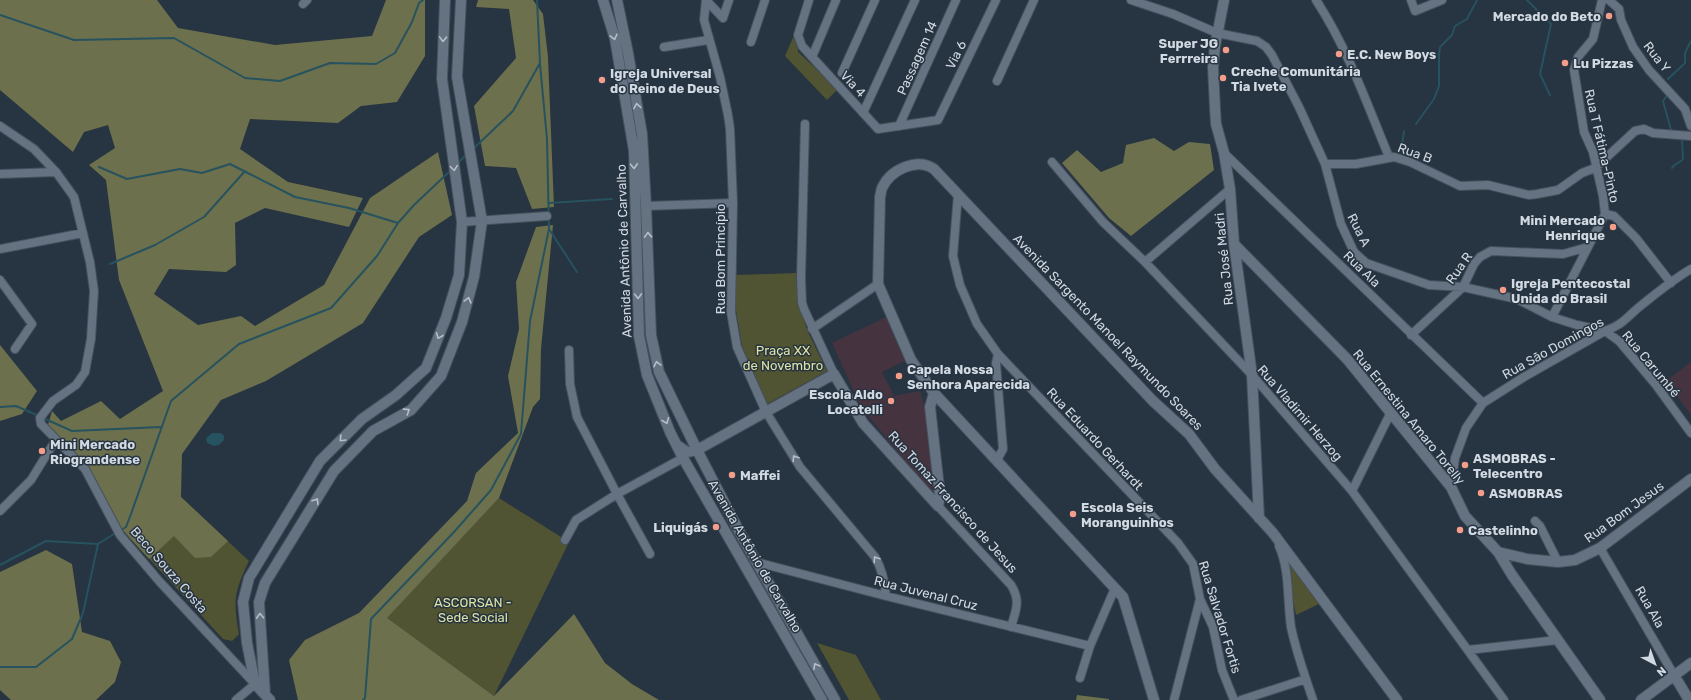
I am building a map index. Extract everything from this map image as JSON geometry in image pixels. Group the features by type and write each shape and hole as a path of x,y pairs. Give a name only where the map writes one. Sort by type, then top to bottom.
{"street":[{"path":"236,700 255,684 247,643 243,602 250,578 320,461 362,419 396,395 426,368 446,318 459,275 462,222 442,79 445,0"},
{"path":"267,697 259,602 265,583 334,472 373,431 411,410 441,376 462,322 474,277 482,221 457,77 461,0"},
{"name":"Avenida Antônio de Carvalho","path":"603,0 615,39 634,151 639,336 647,375 675,444 822,700"},
{"name":"Avenida Antônio de Carvalho","path":"616,0 628,53 642,134 651,335 659,372 705,467 756,562 835,700"},
{"path":"706,0 723,18 729,0"},
{"name":"Rua Bom Princípio","path":"706,0 704,20 708,40 720,77 728,115 732,203 731,312 737,347 766,412 800,467 881,566 885,581 886,596"},
{"path":"751,42 765,0"},
{"name":"Via 4","path":"809,0 798,38 802,46 878,129 938,120"},
{"path":"812,57 836,0"},
{"path":"842,73 875,0"},
{"path":"863,113 915,0"},
{"name":"Passagem 14","path":"899,126 956,0"},
{"name":"Via 6","path":"938,120 996,0"},
{"path":"997,81 1034,0"},
{"name":"Rua A","path":"1131,0 1173,14 1217,33 1257,41 1266,47 1272,55 1300,107 1325,164 1341,224 1354,252 1366,263 1429,285 1463,287 1517,299 1552,317 1577,325 1605,331"},
{"name":"Rua José Madri","path":"1224,0 1217,33 1214,67 1214,108 1230,189 1234,244 1252,375 1259,518"},
{"name":"Rua B","path":"1316,0 1332,24 1352,65 1389,157 1410,162 1460,186 1488,185 1529,195 1558,190 1582,173 1595,168 1635,131 1644,129 1653,133 1691,136"},
{"path":"1411,0 1415,11 1442,0"},
{"name":"Rua T Fátima-Pinto","path":"1552,317 1605,214 1603,196 1592,152 1584,132 1574,70 1578,57 1593,39 1602,0"},
{"name":"Rua Y","path":"1609,0 1619,9 1621,20 1633,47 1649,70 1685,109 1691,126"},
{"path":"664,47 708,40"},
{"name":"Rua Tomaz Francisco de Jesus","path":"806,124 802,302 812,329 834,374 863,423 1011,585 1018,602 1011,627"},
{"name":"Beco Souza Costa","path":"0,126 34,149 56,172 74,197 90,262 94,291 91,339 84,372 76,385 53,401 40,418 41,424 85,469 120,535 159,581 267,697"},
{"name":"Rua Ala","path":"1224,153 1483,403"},
{"path":"1325,164 1356,164 1389,157"},
{"name":"Rua Vladimir Herzog","path":"1052,162 1103,222 1145,262 1252,375 1352,491 1504,700"},
{"name":"Avenida Sargento Manoel Raymundo Soares","path":"878,284 880,197 882,188 892,174 915,164 923,164 934,169 1153,401 1189,434 1215,469 1273,534 1397,700"},
{"path":"0,174 56,172"},
{"path":"1145,262 1230,189"},
{"name":"Rua Eduardo Gerhardt","path":"958,194 953,256 960,285 977,324 998,354 1178,543"},
{"path":"646,206 732,203"},
{"path":"1605,214 1614,216 1636,238 1671,283"},
{"path":"462,222 546,216"},
{"path":"0,249 83,233"},
{"name":"Rua Ernestina Amaro Torelly","path":"1234,244 1347,359 1391,412 1451,487 1465,516 1498,552 1512,575 1600,700"},
{"name":"Rua R","path":"1411,335 1463,287 1474,264 1480,257 1491,251 1563,254 1588,247"},
{"name":"Rua São Domingos","path":"1483,403 1524,377 1605,331 1617,327 1671,283 1691,269"},
{"path":"0,280 32,324 15,349"},
{"path":"812,329 878,284 911,360 934,393 1123,597 1154,700"},
{"path":"446,318 462,322"},
{"name":"Rua Carumbé","path":"1605,331 1619,341 1656,385 1691,433"},
{"path":"569,350 570,384 577,417 650,554"},
{"path":"997,460 1003,449 996,363 998,354"},
{"path":"675,444 687,452 697,450 834,374"},
{"path":"934,393 930,407 940,496 938,506"},
{"path":"1451,487 1455,458 1466,428 1483,403"},
{"path":"1352,491 1391,412"},
{"path":"362,419 373,431"},
{"path":"0,511 31,480 56,441"},
{"path":"565,540 576,520 617,494 683,458 694,456 705,467"},
{"name":"Rua Bom Jesus","path":"1498,552 1527,559 1558,562 1575,560 1600,548 1691,479"},
{"path":"1535,521 1540,526 1558,562"},
{"path":"1273,534 1284,557 1292,628 1306,679 1314,700"},
{"name":"Rua Salvador Fortis","path":"1178,543 1193,564 1200,599 1213,627 1222,670 1234,700"},
{"name":"Rua Ala","path":"1600,548 1689,700"},
{"name":"Rua Juvenal Cruz","path":"756,562 886,596 1090,646"},
{"path":"1080,678 1090,646 1115,588"},
{"path":"1174,700 1200,599"},
{"path":"1468,650 1557,640"},
{"path":"1641,700 1691,663"},
{"path":"1241,700 1306,679"}],"shaded area":[{"name":"Escola Aldo Locatelli","path":"886,317 905,361 882,372 894,396 920,391 925,408 935,488 930,491 861,407 832,343"},
{"path":"1691,362 1691,415 1666,381"}],"green space":[{"path":"0,0 157,0 178,28 275,45 372,36 386,0 425,0 425,56 397,102 361,106 338,123 250,119 240,149 288,182 363,198 349,227 265,208 235,223 236,265 226,272 169,269 154,294 198,325 241,316 255,326 324,285 370,198 438,152 452,215 419,237 363,323 266,381 221,400 182,454 181,497 228,541 211,557 195,558 174,536 149,559 119,526 85,463 58,440 48,425 52,411 61,421 101,401 120,419 163,391 119,280 106,180 89,165 115,148 108,125 84,132 73,152 0,90"},
{"path":"478,0 533,0 543,14 548,57 554,207 532,209 516,168 485,166 474,106 516,58 509,9 476,7"},
{"path":"796,31 798,52 838,89 827,100 785,56"},
{"path":"1154,138 1174,151 1189,142 1210,144 1214,170 1131,236 1109,218 1062,163 1077,150 1101,172 1123,163 1126,145"},
{"path":"553,225 541,349 540,399 533,407 499,498 387,618 494,696 574,614 605,663 632,684 659,700 298,700 289,660 305,640 359,613 467,501 476,473 518,433 508,376 519,329 516,282 536,227"},
{"name":"Praça XX de Novembro","path":"796,273 798,304 808,332 827,371 767,404 742,346 735,304 736,275"},
{"path":"0,345 37,391 22,414 0,421"},
{"path":"181,497 249,561 240,581 236,596 236,613 239,634 232,641 223,639 119,526"},
{"name":"ASCORSAN - Sede Social","path":"499,498 569,542 494,696 386,618"},
{"path":"46,550 72,564 82,632 110,641 121,662 115,682 96,700 11,700 0,690 0,572"},
{"path":"1285,558 1319,604 1296,615"},
{"path":"817,643 856,655 881,700 849,700"},
{"path":"1077,695 1109,699 1109,700 1076,700"}],"water":[{"path":"212,433 221,433 224,436 224,440 219,445 214,446 207,443 206,438"}],"waterway":[{"path":"0,15 74,40 174,38 245,78 280,81 330,63 376,64 395,53 412,22 419,3 423,0"},
{"path":"473,149 513,111 540,63 537,0"},
{"path":"1416,124 1434,99 1439,86 1440,47 1452,35 1455,26 1467,19 1477,0"},
{"path":"1527,0 1551,24 1540,74 1550,95"},
{"path":"1668,79 1685,63 1685,53 1691,41"},
{"path":"363,700 365,698 371,619 454,532 491,490 521,434 530,321 549,229 547,139 540,64"},
{"path":"1667,95 1663,101 1671,130"},
{"path":"1402,146 1404,131"},
{"path":"1672,168 1683,159 1682,139"},
{"path":"457,164 467,154"},
{"path":"99,167 127,179 180,169 202,173 230,164 295,197 349,208 398,223"},
{"path":"121,530 126,527 171,401 239,344 331,308 377,256 398,223 414,205 451,170"},
{"path":"110,264 155,245 204,217 245,171"},
{"path":"549,203 612,199"},
{"path":"549,229 577,272"},
{"path":"0,407 16,406 39,416"},
{"path":"43,418 72,431 161,427"},
{"path":"0,565 46,541 98,544 117,532"},
{"path":"0,667 36,667 72,639 83,613 98,544"}],"place":[{"name":"Mercado do Beto","path":"1609,16"},
{"name":"Super JG Ferrreira","path":"1226,50"},
{"name":"E.C. New Boys","path":"1339,54"},
{"name":"Lu Pizzas","path":"1565,63"},
{"name":"Creche Comunitária Tia Ivete","path":"1223,78"},
{"name":"Igreja Universal do Reino de Deus","path":"602,80"},
{"name":"Mini Mercado Henrique","path":"1613,227"},
{"name":"Igreja Pentecostal Unida do Brasil","path":"1503,290"},
{"name":"Capela Nossa Senhora Aparecida","path":"899,376"},
{"name":"Escola Aldo Locatelli","path":"891,401"},
{"name":"Mini Mercado Riograndense","path":"42,451"},
{"name":"ASMOBRAS - Telecentro","path":"1465,465"},
{"name":"Maffei","path":"732,475"},
{"name":"ASMOBRAS","path":"1481,493"},
{"name":"Escola Seis Moranguinhos","path":"1073,514"},
{"name":"Liquigás","path":"716,527"},
{"name":"Castelinho","path":"1460,530"}]}
